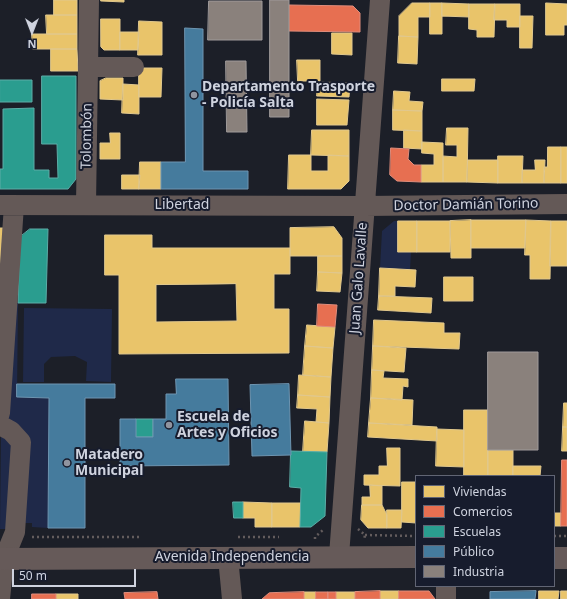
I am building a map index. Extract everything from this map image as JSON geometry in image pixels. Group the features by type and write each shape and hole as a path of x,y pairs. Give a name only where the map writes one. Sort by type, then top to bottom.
{"main road":[{"name":"Avenida Independencia","path":"1,555 230,547 339,556 415,557"},
{"path":"555,558 567,558"}],"street":[{"name":"Tolombón","path":"86,205 89,0"},
{"name":"Juan Galo Lavalle","path":"339,556 380,0"},
{"path":"88,67 134,66"},
{"name":"Doctor Damián Torino","path":"364,206 567,204"},
{"path":"0,412 7,205"},
{"name":"Libertad","path":"7,205 364,206"},
{"path":"0,425 11,431 21,442 15,532 1,555 0,599"},
{"path":"230,547 232,599"},
{"path":"446,587 446,599"}],"path":[{"path":"365,535 415,536"},
{"path":"555,536 567,536"},
{"path":"30,537 141,537"},
{"path":"230,547 284,537"},
{"path":"308,537 315,537"}],"shaded area":[{"path":"394,221 398,221 398,252 411,252 410,270 380,268 382,231"},
{"path":"11,302 18,303 17,397 49,398 48,528 32,527 32,523 22,523 26,440 5,421"},
{"path":"24,308 112,309 111,382 86,381 87,362 75,356 51,357 44,364 44,382 23,382"},
{"path":"1,431 17,445 12,529 0,529"}],"building: Viviendas":[{"path":"54,0 77,0 77,15 54,15"},
{"path":"124,0 124,2 101,1"},
{"path":"412,3 430,3 430,17 418,17 418,37 399,36 399,16"},
{"path":"430,3 442,3 442,34 430,34"},
{"path":"442,3 469,4 469,17 442,16"},
{"path":"546,3 567,4 567,25 564,25 564,35 546,35"},
{"path":"469,4 495,4 494,37 477,37 477,30 469,29"},
{"path":"495,4 520,4 520,27 507,27 507,20 494,20"},
{"path":"46,15 77,15 77,34 47,34"},
{"path":"520,16 533,16 532,48 520,48"},
{"path":"101,19 120,19 120,50 104,50 101,47"},
{"path":"139,21 162,22 162,55 138,55"},
{"path":"120,32 139,32 138,50 120,50"},
{"path":"332,33 352,33 352,55 332,54"},
{"path":"32,34 77,34 77,49 33,49"},
{"path":"399,36 418,37 417,64 398,63"},
{"path":"51,49 77,49 78,71 51,71"},
{"path":"297,60 320,60 320,81 298,81"},
{"path":"139,68 162,68 161,97 139,97"},
{"path":"106,78 123,78 123,100 100,99 100,81"},
{"path":"442,79 475,79 474,91 442,91"},
{"path":"318,82 350,83 349,97 317,96"},
{"path":"123,84 139,85 139,114 122,113"},
{"path":"394,91 410,92 409,101 423,102 422,111 393,110"},
{"path":"317,99 349,100 347,125 317,125"},
{"path":"393,110 422,111 422,131 393,130"},
{"path":"447,128 468,128 467,182 443,182 443,156 457,157 457,145 446,145"},
{"path":"312,130 349,130 349,156 311,155"},
{"path":"404,130 422,131 422,149 404,148"},
{"path":"110,133 120,133 120,159 100,159 100,143 110,143"},
{"path":"422,142 443,143 443,182 421,182 421,165 434,165 434,154 422,153"},
{"path":"548,147 561,147 561,183 544,183 544,167 547,167"},
{"path":"561,147 567,147 567,183 561,183"},
{"path":"289,155 311,155 311,171 328,171 328,155 349,156 349,181 341,189 288,189"},
{"path":"498,156 523,156 522,183 498,183"},
{"path":"468,160 498,160 498,183 467,182"},
{"path":"535,160 545,160 544,183 522,183 522,170 535,170"},
{"path":"140,162 161,162 161,189 139,189"},
{"path":"122,175 140,175 139,189 122,189"},
{"path":"471,220 471,258 451,258 450,221"},
{"path":"471,220 526,220 525,248 471,248"},
{"path":"526,220 551,221 550,279 530,279 530,255 525,255"},
{"path":"398,221 417,221 417,252 398,252"},
{"path":"417,221 450,221 450,252 417,252"},
{"path":"551,221 567,221 567,266 550,266"},
{"path":"334,227 342,238 342,256 290,256 290,228"},
{"path":"0,228 3,228 0,270"},
{"path":"105,235 152,235 152,248 290,248 290,274 274,274 274,309 289,309 289,353 119,354 119,275 105,275","holes":["236,284 237,321 156,322 156,285"]},
{"path":"318,256 342,256 342,273 318,272"},
{"path":"380,268 416,270 415,287 395,286 395,296 379,296"},
{"path":"318,272 342,273 340,292 317,291"},
{"path":"444,277 473,277 473,301 444,301"},
{"path":"379,296 432,298 431,313 378,310"},
{"path":"374,320 444,323 444,333 460,333 459,349 373,346"},
{"path":"307,325 335,327 333,348 305,346"},
{"path":"305,346 333,348 331,377 303,375"},
{"path":"373,346 406,348 404,372 372,370"},
{"path":"372,370 384,371 383,378 408,379 408,387 403,386 402,400 371,398"},
{"path":"299,375 331,377 330,397 298,395"},
{"path":"298,395 330,397 329,423 316,422 317,409 297,408"},
{"path":"371,398 413,400 412,425 369,423"},
{"path":"564,403 567,403 567,427 563,427"},
{"path":"464,410 488,410 488,475 464,475"},
{"path":"305,421 329,423 327,452 303,452"},
{"path":"369,423 437,427 437,441 368,437"},
{"path":"563,427 567,427 567,451 562,451"},
{"path":"437,429 464,430 464,467 436,466"},
{"path":"387,448 400,448 400,486 364,485 364,475 379,475 379,466 387,466"},
{"path":"488,450 513,450 513,475 488,475"},
{"path":"513,466 541,466 540,475 513,475"},
{"path":"402,482 415,482 415,523 402,522"},
{"path":"370,485 382,486 382,505 362,505 362,497 370,497"},
{"path":"243,502 272,503 272,527 255,527 255,518 243,518"},
{"path":"272,503 301,503 300,527 272,527"},
{"path":"362,505 382,505 387,515 387,528 368,528 361,520"},
{"path":"387,510 402,510 401,528 387,528"},
{"path":"555,513 561,513 561,526 555,526"},
{"path":"380,591 399,591 399,599 380,599"},
{"path":"539,591 559,591 558,599 539,599"},
{"path":"561,591 567,591 567,599 561,599"},
{"path":"304,592 316,592 316,599 304,599"},
{"path":"336,592 355,592 355,599 336,599"},
{"path":"56,594 78,594 78,599 56,599"}],"building: Comercios":[{"path":"289,5 353,6 360,13 360,32 289,31"},
{"path":"391,148 409,149 408,159 414,165 421,165 421,182 397,181 390,175"},
{"path":"318,304 337,305 335,327 317,326"},
{"path":"562,460 567,460 567,526 561,526"},
{"path":"380,591 380,599 355,599 355,592"},
{"path":"399,591 429,591 435,599 399,599"},
{"path":"157,592 158,599 125,599 124,593"},
{"path":"304,592 304,599 262,599 269,593"},
{"path":"316,592 328,592 328,599 316,599"},
{"path":"328,592 336,592 336,599 328,599"},
{"path":"32,594 56,594 56,599 32,599"}],"building: Escuelas":[{"path":"42,76 76,76 76,179 68,189 0,189 0,169 3,169 3,109 34,108 34,170 49,170 49,178 58,178 57,144 42,144"},
{"path":"0,80 32,80 32,102 0,102"},
{"path":"30,229 48,229 46,303 18,303 20,237"},
{"path":"136,419 153,419 153,437 136,437"},
{"path":"291,451 327,452 325,516 311,527 300,527 301,488 290,487"},
{"path":"233,502 243,502 243,518 234,518"}],"building: Público":[{"name":"Departamento Trasporte - Policía Salta","path":"185,28 203,29 203,171 248,171 248,189 161,189 161,162 185,162"},
{"name":"Escuela de Artes y Oficios","path":"176,379 228,379 229,465 120,466 120,419 136,419 136,437 153,437 153,419 166,419 166,394 176,394"},
{"name":"Matadero Municipal","path":"17,384 115,384 115,398 85,398 85,528 48,528 49,398 17,397"},
{"path":"289,384 291,455 252,456 250,385"},
{"path":"536,591 535,599 490,599 490,592"}],"building: Industria":[{"path":"270,0 289,0 289,117 270,117"},
{"path":"209,1 262,1 262,40 208,40"},
{"path":"226,61 246,61 247,132 227,132"},
{"path":"488,352 538,352 538,450 488,450"}],"place":[{"name":"Departamento Trasporte - Policía Salta","path":"194,95"},
{"name":"Escuela de Artes y Oficios","path":"169,425"},
{"name":"Matadero Municipal","path":"67,463"}]}
